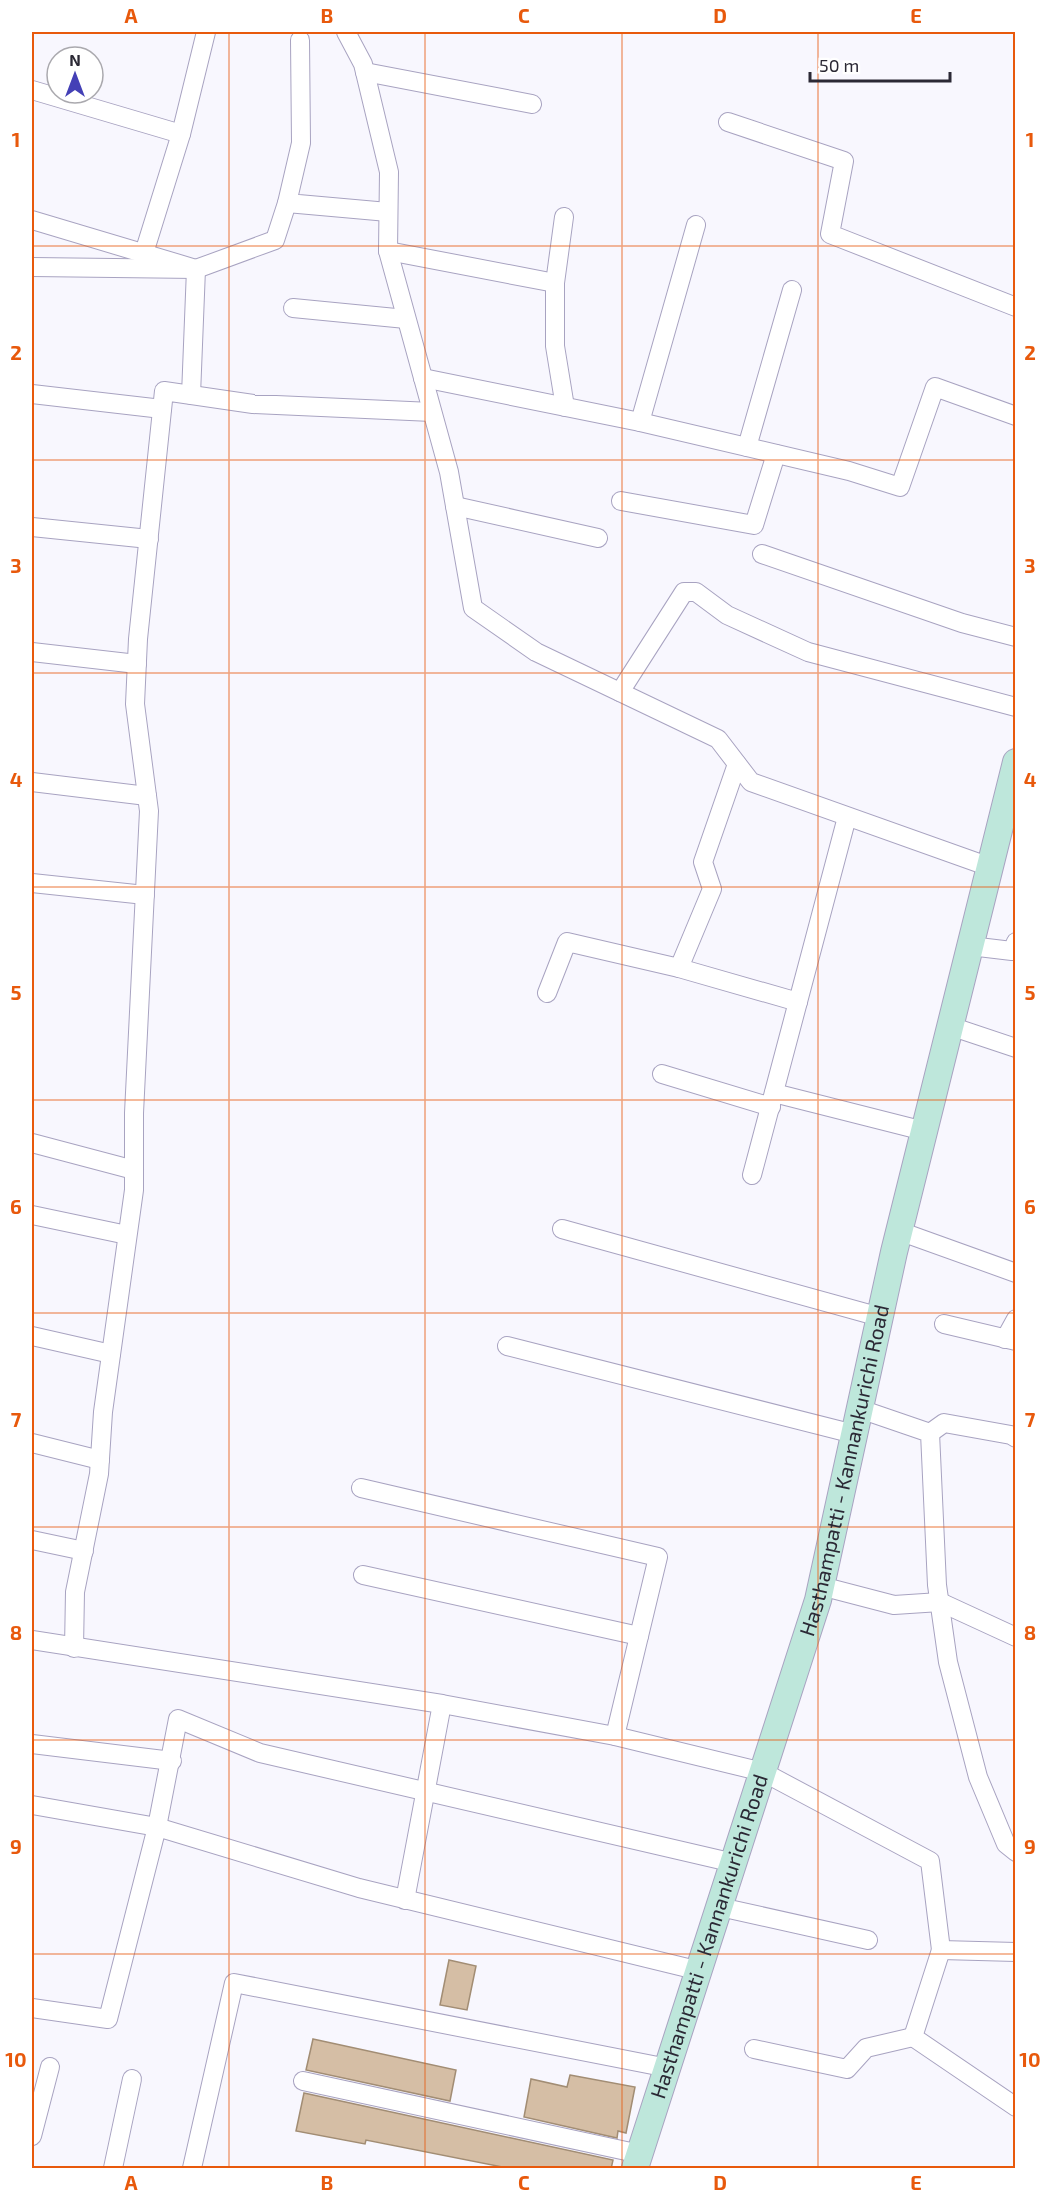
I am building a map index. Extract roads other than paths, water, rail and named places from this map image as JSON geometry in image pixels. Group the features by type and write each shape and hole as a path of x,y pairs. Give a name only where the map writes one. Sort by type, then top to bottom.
{"main road":[{"name":"Hasthampatti - Kannankurichi Road","path":"637,2161 822,1586 899,1231 1016,762"}],"street":[{"path":"144,253 181,134 206,32"},
{"path":"346,32 364,72 389,172 388,251 449,472 473,608 536,652 718,739 751,782 990,867"},
{"path":"32,267 196,269 275,240 287,203 301,143 300,40"},
{"path":"364,72 532,104"},
{"path":"32,90 181,134"},
{"path":"728,122 844,161 830,234 1016,307"},
{"path":"287,203 388,212"},
{"path":"564,217 555,283 555,346 565,407"},
{"path":"32,220 196,269"},
{"path":"640,422 696,225"},
{"path":"388,251 555,283"},
{"path":"191,395 196,269"},
{"path":"747,447 792,290"},
{"path":"293,308 406,319"},
{"path":"423,378 640,422 849,471 900,487 935,387 1016,416"},
{"path":"74,1648 75,1592 100,1460 134,1170 134,1113 149,812 135,704 164,391 253,404 432,412"},
{"path":"32,394 162,409"},
{"path":"621,501 754,525 776,454"},
{"path":"455,506 598,538"},
{"path":"32,527 149,539"},
{"path":"762,554 962,623 1016,637"},
{"path":"620,692 684,592 696,592 727,615 808,652 1016,706"},
{"path":"32,652 137,664"},
{"path":"679,968 712,888 703,862 737,764"},
{"path":"32,782 147,796"},
{"path":"753,1175 847,817"},
{"path":"32,883 145,895"},
{"path":"547,993 567,942 679,968 798,1002"},
{"path":"970,946 1012,951 1016,942"},
{"path":"950,1026 1016,1048"},
{"path":"662,1074 772,1100 924,1131"},
{"path":"32,1143 134,1170"},
{"path":"32,1215 127,1235"},
{"path":"562,1229 880,1317"},
{"path":"899,1231 1016,1273"},
{"path":"944,1324 1010,1340 1016,1319"},
{"path":"32,1336 111,1354"},
{"path":"507,1346 854,1434"},
{"path":"860,1409 930,1434"},
{"path":"930,1434 944,1423 1014,1433"},
{"path":"930,1434 940,1602 948,1662 978,1777 1006,1844 1016,1852"},
{"path":"32,1443 100,1460"},
{"path":"361,1488 658,1557 615,1736"},
{"path":"32,1540 84,1551"},
{"path":"363,1575 639,1636"},
{"path":"822,1586 894,1605 940,1602 1016,1637"},
{"path":"32,1640 442,1704 615,1736 763,1772 930,1861 941,1950 913,2037"},
{"path":"405,1900 442,1704"},
{"path":"32,2008 108,2019 157,1827 178,1719 260,1753 734,1863"},
{"path":"32,1744 171,1761"},
{"path":"32,1805 157,1827 405,1900 700,1971"},
{"path":"720,1907 868,1940"},
{"path":"941,1950 1016,1952"},
{"path":"192,2169 234,1983 668,2068"},
{"path":"754,2049 847,2069 866,2048 913,2037 1016,2107"},
{"path":"32,2136 50,2067"},
{"path":"113,2169 132,2079"},
{"path":"303,2081 637,2161"}]}
